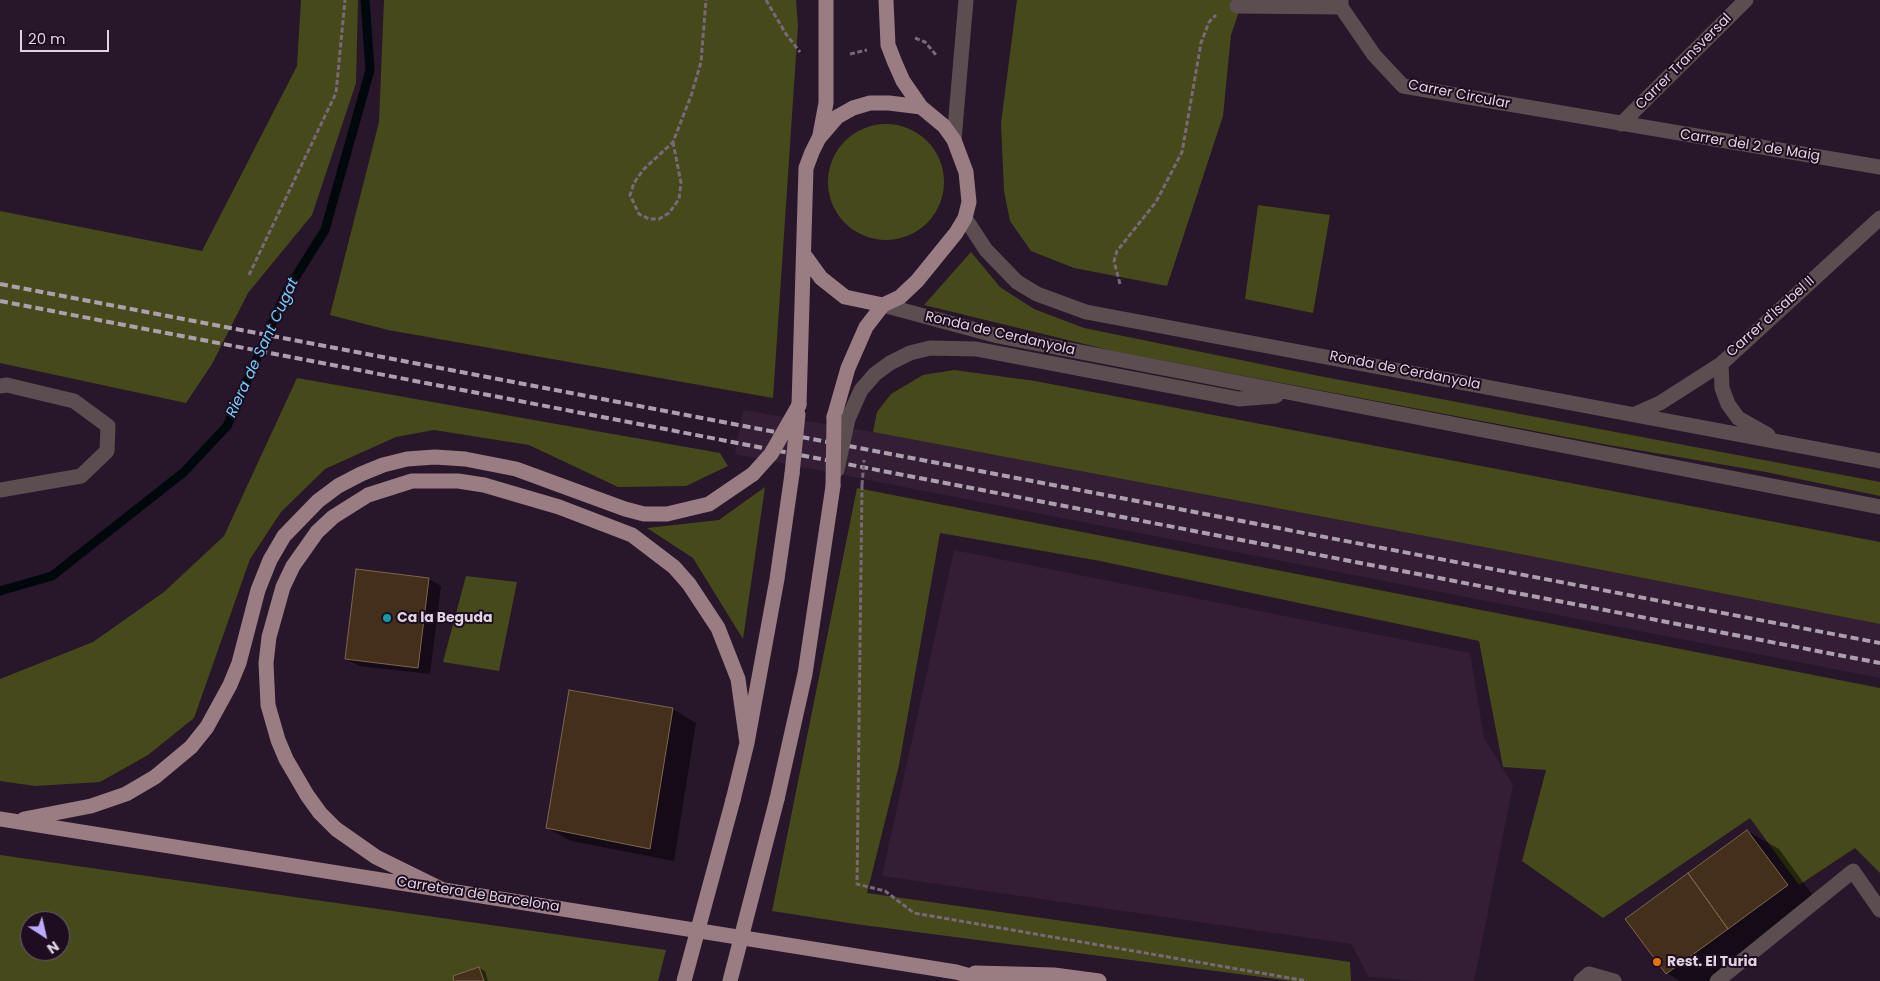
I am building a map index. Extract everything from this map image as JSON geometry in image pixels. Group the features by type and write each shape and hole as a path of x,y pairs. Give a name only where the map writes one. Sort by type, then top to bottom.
{"main road":[{"path":"684,981 747,743 777,580 792,474 799,406 805,256 806,168 819,138 826,103 826,0"},
{"path":"730,981 777,799 805,674 833,486 841,418 839,394 856,345 866,326 883,305 900,297 917,281 956,233 965,218 969,202 966,172 954,140 944,126 921,107 903,81 888,45 886,0"},
{"path":"819,138 837,117 853,108 870,103 890,103 921,107"},
{"path":"805,256 821,278 845,297 883,305"},
{"path":"4,821 91,806 126,794 155,777 191,747 207,727 230,685 239,663 258,590 270,560 284,536 318,501 338,486 361,474 408,460 436,457 465,459 516,469 644,514 667,514 709,504 753,474 771,454 799,406"},
{"path":"441,889 376,857 336,829 320,813 286,759 278,740 268,705 266,670 269,636 283,587 293,566 317,532 333,517 368,495 412,481 440,480 475,484 559,507 632,535 674,566 689,584 718,628 738,679 747,743"},
{"name":"Carretera de Barcelona","path":"4,821 956,972 988,981"},
{"name":"Carretera de Barcelona","path":"956,972 1054,975 1099,981"}],"street":[{"path":"954,140 966,0"},
{"name":"Carrer Transversal","path":"1621,124 1746,0"},
{"path":"1237,6 1341,4"},
{"name":"Carrer Circular","path":"1341,4 1374,55 1404,86 1621,124"},
{"name":"Carrer del 2 de Maig","path":"1621,124 1880,167"},
{"name":"Ronda de Cerdanyola","path":"965,218 986,250 1017,282 1037,294 1086,312 1880,461"},
{"name":"Carrer d'Isabel II","path":"1782,442 1738,418 1728,404 1722,388 1721,364 1880,218"},
{"name":"Ronda de Cerdanyola","path":"883,305 998,336 1880,507"},
{"name":"Ronda de Cerdanyola","path":"841,418 875,374 890,363 910,353 930,348 976,349 1238,399 1294,394"},
{"path":"1635,414 1660,403 1721,364"},
{"path":"0,490 81,476 107,451 108,426 74,401 2,385"},
{"path":"1717,981 1853,871 1880,910"},
{"path":"1581,981 1589,974 1614,981"}],"path":[{"path":"249,275 336,93 345,0"},
{"path":"673,142 681,183 679,199 669,213 659,219 649,219 639,214 632,204 630,195 643,170 673,142 691,96 701,62 706,0"},
{"path":"766,0 786,34 800,52"},
{"path":"1120,284 1114,260 1117,251 1156,202 1182,152 1204,36 1210,22 1222,10 1237,6"},
{"path":"915,38 925,42 932,48 941,62"},
{"path":"850,54 870,50"},
{"path":"862,485 857,884 885,891 914,913 1307,981"}],"shaded area":[{"path":"743,410 873,432 1880,624 1880,678 735,454"},
{"path":"954,550 1470,653 1484,738 1513,785 1474,981 1421,981 1369,977 1351,944 882,876"}],"green space":[{"path":"301,0 358,0 356,83 312,215 248,293 212,364 186,403 0,363 0,211 202,251 297,66"},
{"path":"384,0 796,0 798,26 773,398 388,330 330,315 379,122"},
{"path":"1017,0 1243,0 1231,35 1223,116 1167,286 1074,268 1031,251 1010,221 1004,191 1001,123"},
{"path":"886,124 908,128 927,141 940,160 944,182 940,204 927,223 908,236 886,240 864,236 845,223 832,204 828,182 832,160 845,141 864,128"},
{"path":"1258,205 1330,215 1313,313 1245,299"},
{"path":"971,252 1000,287 1034,309 1084,328 1314,375 1880,482 1880,496 1766,472 1603,444 1113,351 924,305"},
{"path":"954,370 1035,381 1880,542 1880,624 873,432 877,412 891,394 923,375"},
{"path":"297,378 720,453 728,466 686,486 618,487 529,445 434,430 396,437 325,469 281,512 250,559 194,718 148,755 100,782 35,786 0,781 0,679 93,642 164,592 224,536"},
{"path":"765,487 743,639 693,558 647,528 719,520"},
{"path":"857,488 1880,688 1880,873 1855,848 1799,885 1750,818 1603,918 1522,861 1546,770 1503,767 1479,641 1100,561 940,533 899,765 867,893 1350,962 1351,981 1292,981 855,924 772,911"},
{"path":"466,576 517,582 499,671 443,662"},
{"path":"0,855 666,950 658,981 0,981"}],"building":[{"name":"Ca la Beguda","path":"356,569 429,578 418,668 345,659"},
{"path":"569,690 673,708 650,849 546,828"},
{"path":"1747,830 1788,885 1728,929 1688,873"},
{"path":"1688,873 1728,929 1666,974 1625,919"},
{"path":"479,967 484,981 454,981 453,976"}],"waterway":[{"name":"Riera de Sant Cugat","path":"0,591 52,576 184,472 227,426 286,292 325,230 370,70 365,0"}],"railway":[{"path":"0,284 1880,643"},
{"path":"0,301 1880,663"}],"place":[{"name":"Ca la Beguda","path":"387,618"},
{"name":"Rest. El Turia","path":"1657,962"}]}
